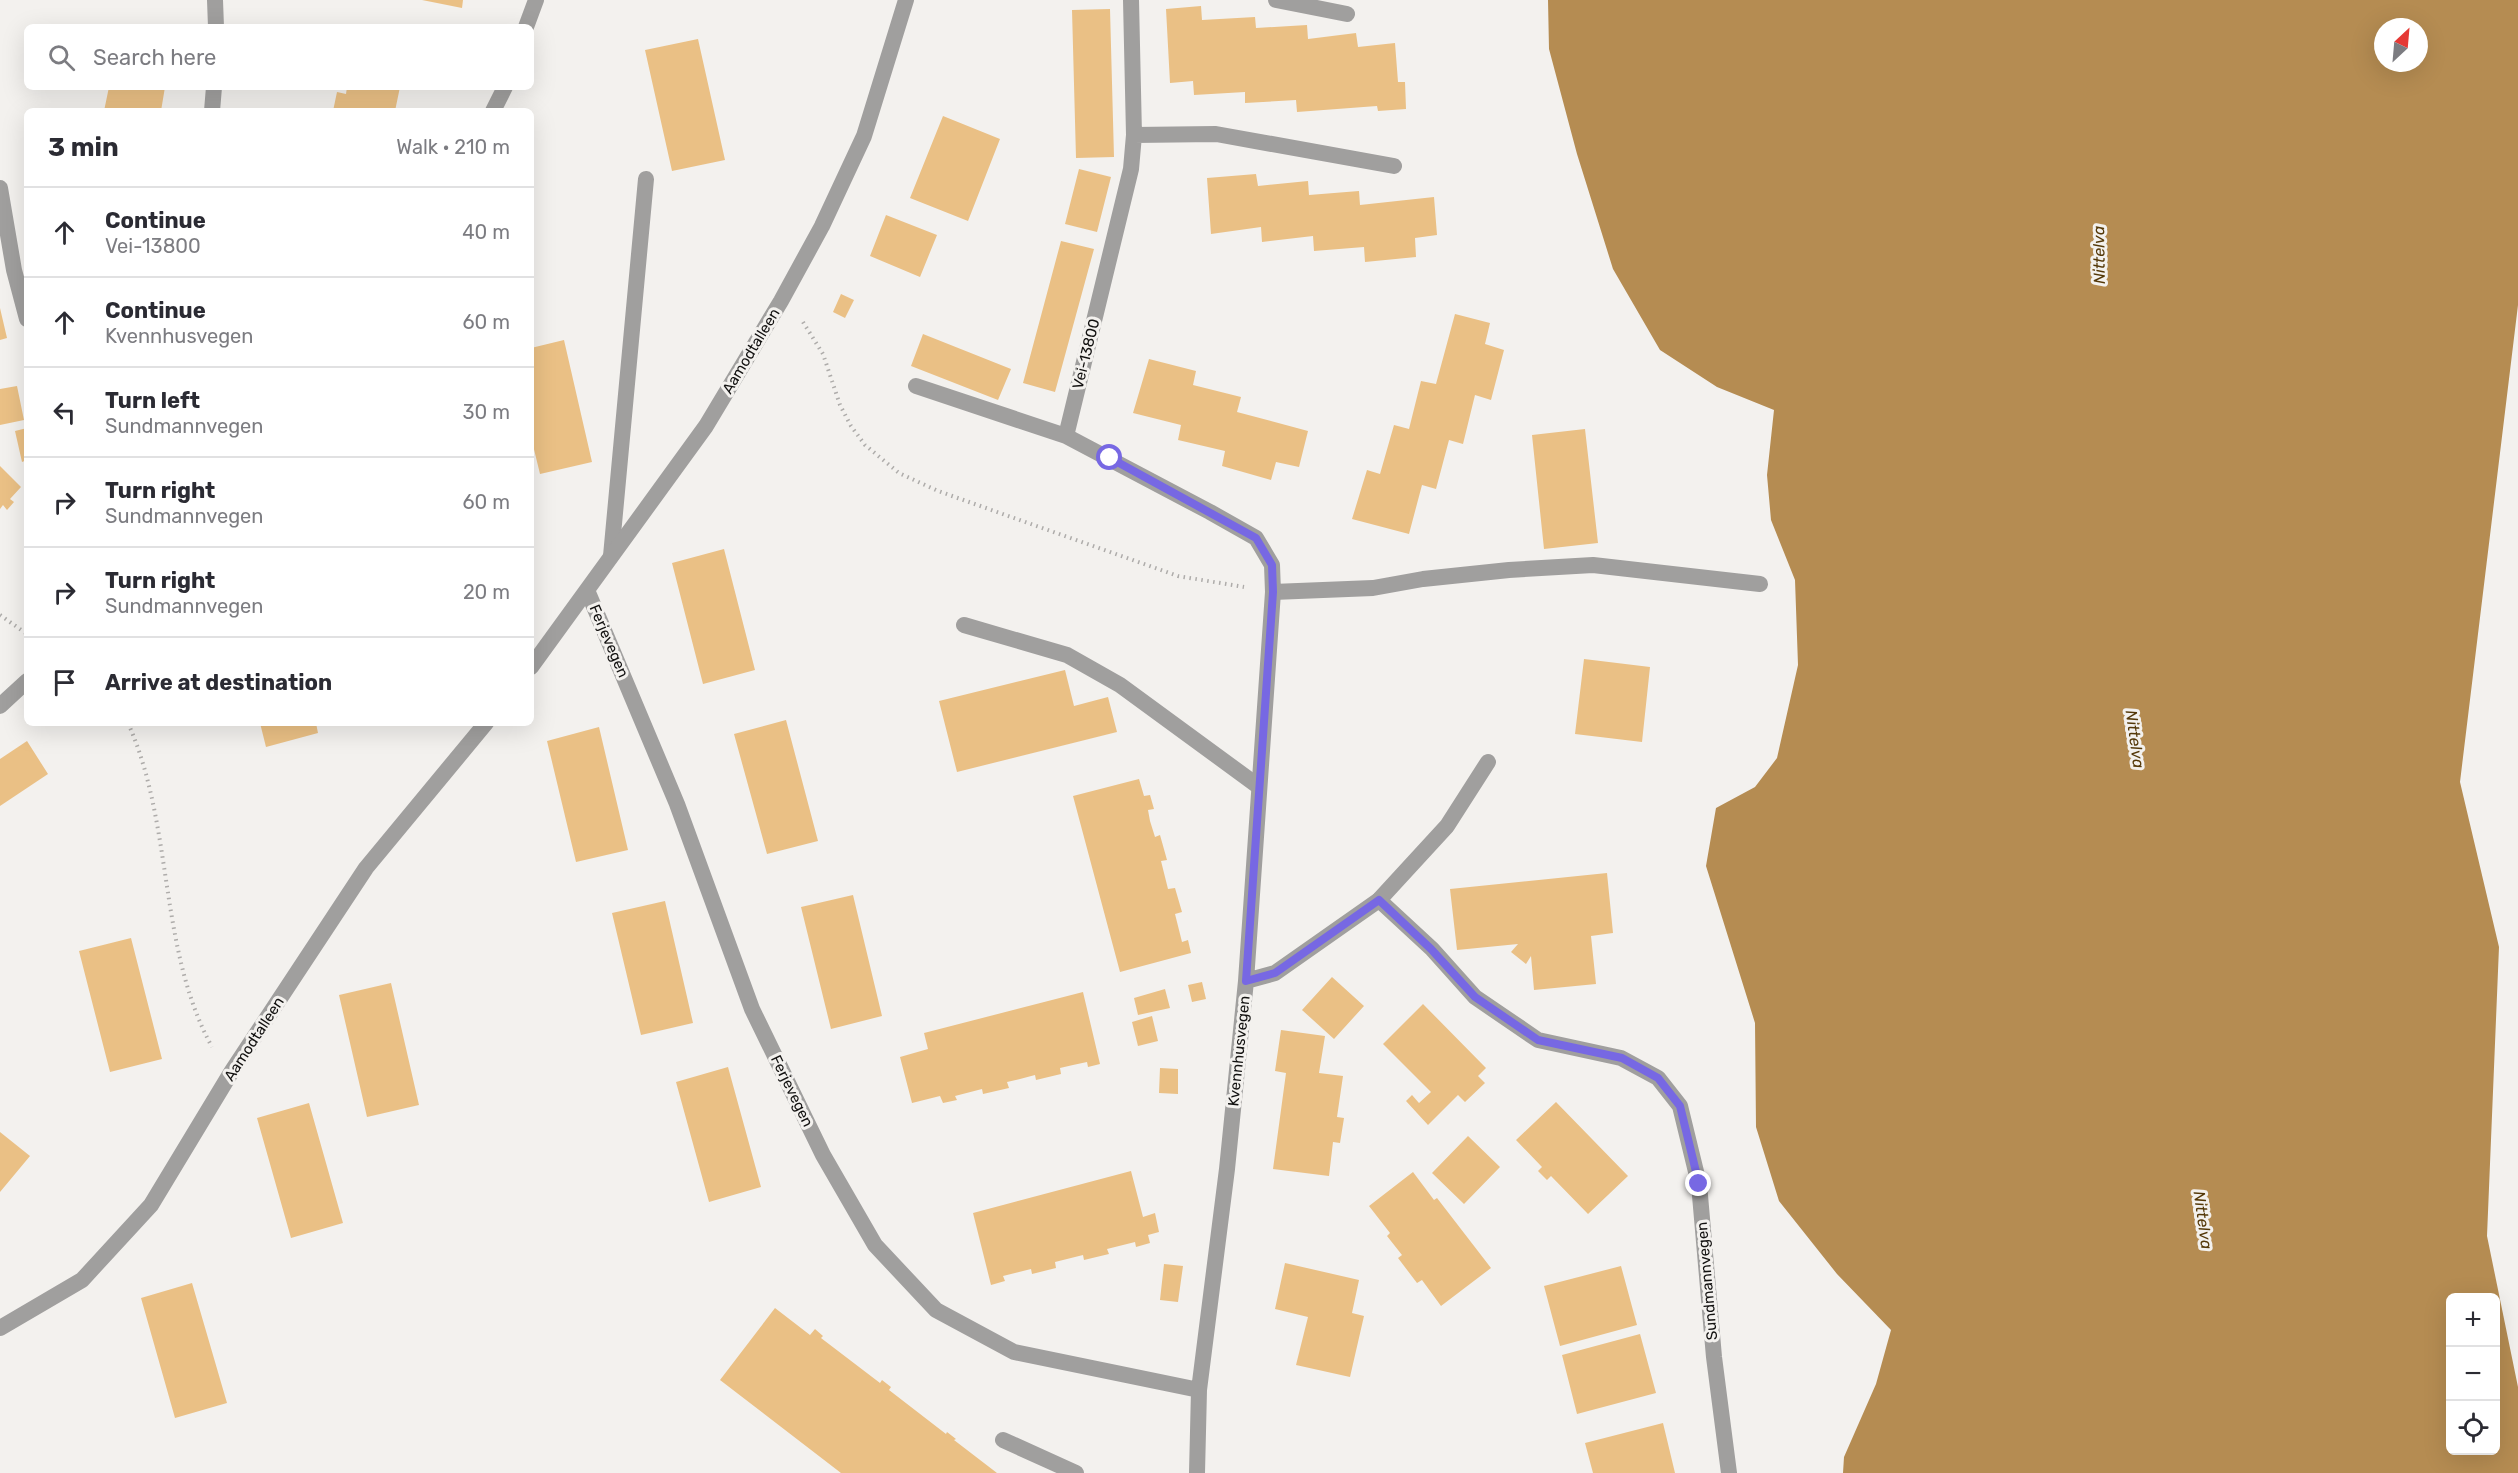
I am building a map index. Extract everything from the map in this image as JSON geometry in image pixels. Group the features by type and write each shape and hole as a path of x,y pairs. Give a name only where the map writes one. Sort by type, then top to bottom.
{"street":[{"path":"215,0 216,24"},
{"path":"527,24 536,0"},
{"name":"Aamodtalleen","path":"534,663 706,426 781,301 822,226 864,136 906,0"},
{"name":"Vei-13800","path":"1066,436 1131,169 1134,135 1131,0"},
{"path":"1276,0 1347,14"},
{"path":"212,108 214,90"},
{"path":"494,108 504,90"},
{"path":"1134,135 1215,134 1394,166"},
{"path":"611,556 646,179"},
{"path":"0,188 21,270 24,294"},
{"path":"916,386 1066,436 1256,538 1272,565 1273,592 1373,588 1423,579 1509,570 1593,565 1760,584"},
{"name":"Ferjevegen","path":"587,590 677,804 752,1009 823,1155 875,1245 936,1310 1014,1352 1199,1390"},
{"name":"Kvennhusvegen","path":"1197,1473 1199,1390 1227,1169 1246,981 1273,592"},
{"path":"964,625 1067,655 1120,685 1258,786"},
{"path":"0,706 24,684"},
{"name":"Aamodtalleen","path":"0,1328 82,1280 151,1205 232,1071 366,868 484,726"},
{"path":"1246,981 1275,973 1379,900 1447,826 1488,762"},
{"name":"Sundmannvegen","path":"1379,900 1431,949 1475,997 1538,1040 1622,1058 1658,1078 1680,1106 1699,1184 1714,1356 1729,1473"},
{"path":"1003,1440 1076,1473"}],"path":[{"path":"781,301 801,319 823,354 840,405 851,426 865,445 899,473 938,491 1178,576 1273,592"},
{"path":"0,615 24,632"},
{"path":"129,726 138,746 155,815 183,977 199,1022 216,1054 232,1071"}],"water":[{"name":"Nittelva","path":"1548,0 2518,0 2518,305 2460,782 2499,947 2487,1236 2499,1293 2446,1293 2446,1455 2500,1455 2500,1299 2518,1387 2518,1473 1843,1473 1844,1457 1876,1384 1891,1330 1837,1274 1779,1201 1756,1127 1755,1023 1706,866 1716,808 1755,787 1777,758 1798,665 1795,580 1771,520 1767,475 1774,410 1717,387 1660,350 1613,269 1577,154 1549,49"}],"building":[{"path":"422,0 463,0 462,8"},
{"path":"1201,6 1202,20 1255,17 1256,28 1307,25 1308,39 1356,33 1358,47 1395,43 1398,82 1405,82 1406,109 1378,111 1377,106 1297,112 1296,100 1245,103 1245,92 1194,95 1193,81 1170,83 1166,9"},
{"path":"1110,9 1114,157 1076,158 1072,10"},
{"path":"698,39 725,160 672,171 645,50"},
{"path":"108,90 164,90 162,108 105,108"},
{"path":"347,90 399,90 396,108 334,108 337,92 346,94"},
{"path":"943,116 1000,139 968,221 910,198"},
{"path":"1079,169 1111,177 1097,232 1065,224"},
{"path":"1256,174 1258,186 1308,181 1309,195 1359,191 1360,205 1434,197 1437,235 1415,238 1416,257 1365,262 1364,247 1314,251 1313,236 1262,242 1261,227 1211,234 1207,178"},
{"path":"886,215 937,235 920,277 870,256"},
{"path":"1061,241 1094,249 1055,392 1023,383"},
{"path":"841,294 854,300 845,318 833,312"},
{"path":"0,308 7,338 0,340"},
{"path":"1455,314 1490,323 1485,344 1504,350 1491,400 1475,395 1463,444 1449,440 1436,489 1422,485 1409,534 1352,519 1367,470 1380,474 1394,425 1409,429 1421,381 1436,384"},
{"path":"923,334 1011,369 998,400 911,366"},
{"path":"564,340 592,462 540,474 534,449 534,347"},
{"path":"1149,359 1196,371 1193,385 1241,397 1237,412 1308,431 1299,467 1276,462 1271,480 1222,466 1225,451 1178,440 1181,425 1133,413"},
{"path":"17,386 24,420 0,425 0,389"},
{"path":"24,429 24,461 22,462 15,431"},
{"path":"1585,429 1598,543 1544,549 1532,435"},
{"path":"0,466 21,487 10,499 14,502 7,510 3,505 0,509"},
{"path":"724,549 755,670 703,684 672,563"},
{"path":"1584,659 1650,667 1642,742 1575,734"},
{"path":"1065,670 1074,706 1108,697 1117,732 957,772 939,701"},
{"path":"786,720 818,841 767,854 734,734"},
{"path":"261,726 317,726 318,733 266,747"},
{"path":"599,727 628,850 576,862 547,741"},
{"path":"27,741 48,774 0,806 0,759"},
{"path":"1139,779 1144,796 1150,795 1154,809 1148,810 1150,821 1155,837 1160,835 1167,860 1161,861 1168,889 1175,888 1182,912 1175,914 1182,942 1188,940 1191,953 1120,972 1073,796"},
{"path":"1607,873 1613,933 1591,936 1596,984 1534,990 1531,956 1526,964 1511,952 1518,944 1457,950 1450,889"},
{"path":"853,895 882,1016 831,1029 801,907"},
{"path":"665,901 693,1023 641,1035 612,913"},
{"path":"131,938 162,1059 110,1072 79,951"},
{"path":"1332,977 1364,1006 1334,1039 1302,1010"},
{"path":"1202,982 1206,999 1192,1002 1188,985"},
{"path":"391,983 419,1105 367,1117 339,995"},
{"path":"1165,989 1170,1008 1138,1015 1134,998"},
{"path":"1083,992 1100,1064 1088,1067 1087,1062 1060,1068 1061,1074 1036,1080 1035,1075 1007,1082 1009,1088 983,1094 982,1089 955,1096 957,1100 943,1103 940,1096 912,1103 900,1057 928,1049 924,1033"},
{"path":"1423,1004 1486,1068 1478,1076 1485,1083 1465,1102 1458,1095 1428,1125 1406,1101 1412,1095 1419,1103 1431,1092 1383,1044"},
{"path":"1152,1016 1158,1041 1138,1046 1132,1022"},
{"path":"1281,1030 1325,1036 1319,1073 1343,1076 1337,1117 1344,1118 1340,1143 1333,1142 1329,1176 1273,1169 1286,1073 1275,1071"},
{"path":"728,1067 761,1187 709,1202 676,1082"},
{"path":"1160,1068 1178,1069 1178,1094 1159,1093"},
{"path":"1556,1102 1628,1176 1588,1214 1551,1176 1547,1180 1538,1171 1542,1167 1516,1140"},
{"path":"309,1103 343,1223 291,1238 257,1118"},
{"path":"0,1132 30,1156 0,1192"},
{"path":"1468,1136 1500,1167 1464,1204 1432,1173"},
{"path":"1131,1171 1143,1217 1155,1213 1159,1232 1148,1235 1150,1243 1136,1247 1135,1242 1107,1249 1109,1254 1084,1260 1083,1255 1055,1262 1056,1268 1032,1274 1031,1269 1003,1276 1005,1281 991,1285 973,1213"},
{"path":"1413,1172 1434,1200 1437,1198 1491,1268 1441,1306 1422,1280 1417,1283 1398,1258 1402,1255 1387,1236 1390,1233 1369,1206"},
{"path":"1285,1263 1359,1280 1352,1313 1364,1316 1350,1377 1296,1365 1308,1317 1275,1309"},
{"path":"1164,1264 1183,1266 1178,1302 1160,1300"},
{"path":"1621,1266 1637,1325 1560,1346 1544,1286"},
{"path":"192,1283 227,1403 175,1418 141,1298"},
{"path":"775,1308 810,1335 815,1329 823,1336 821,1338 880,1383 882,1380 891,1387 889,1390 946,1434 947,1432 997,1473 841,1473 720,1380"},
{"path":"1640,1334 1656,1393 1577,1414 1562,1355"},
{"path":"1663,1423 1675,1473 1593,1473 1585,1443"}],"route":[{"path":"1110,458 1256,538 1272,565 1273,592 1246,981 1275,973 1379,900 1431,949 1475,997 1538,1040 1622,1058 1658,1078 1680,1106 1699,1184"}]}
